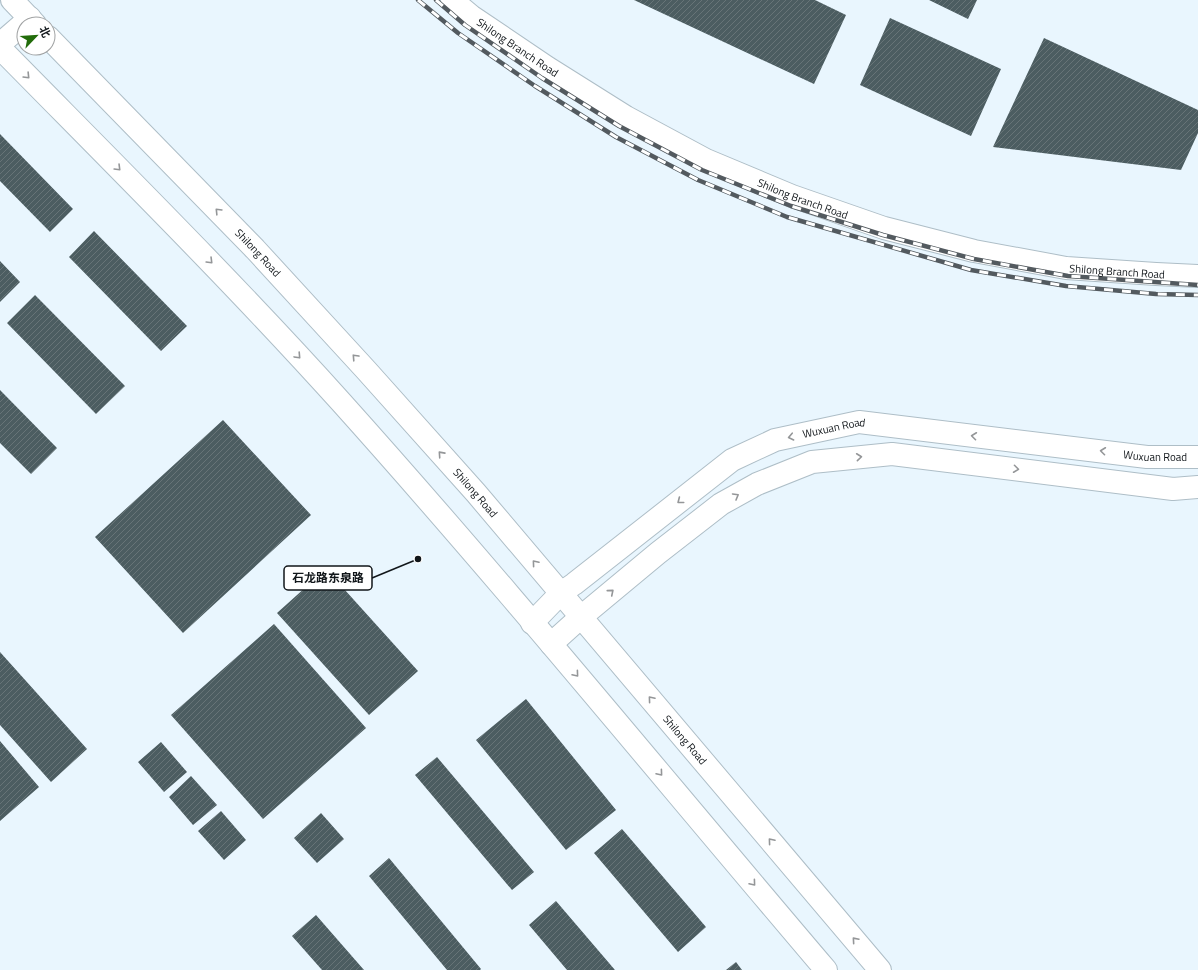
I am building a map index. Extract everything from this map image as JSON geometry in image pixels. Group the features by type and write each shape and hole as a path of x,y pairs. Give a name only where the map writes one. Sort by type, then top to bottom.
{"main road":[{"path":"12,0 27,16"},
{"name":"Shilong Branch Road","path":"452,0 471,16 548,68 626,117 706,160 792,196 884,228 974,251 1066,268 1198,276"},
{"path":"0,44 16,32"},
{"name":"Shilong Road","path":"56,45 254,249 366,370 476,493 880,970"},
{"path":"0,48 233,285 345,406 443,517 826,970"},
{"name":"Wuxuan Road","path":"532,623 561,593 732,460 775,440 859,422 1147,457 1198,458"},
{"path":"551,644 658,553 721,504 757,484 812,462 892,454 1173,489 1198,487"}],"building":[{"path":"634,0 815,0 846,15 814,84"},
{"path":"929,0 977,0 968,19"},
{"path":"890,18 1001,69 971,136 860,85"},
{"path":"1044,38 1198,110 1198,133 1181,170 993,147"},
{"path":"0,134 73,209 50,232 0,181"},
{"path":"94,231 187,326 161,351 69,257"},
{"path":"0,261 20,282 0,302"},
{"path":"35,295 125,386 96,414 7,323"},
{"path":"0,390 57,448 31,474 0,443"},
{"path":"223,420 311,515 183,633 95,537"},
{"path":"326,569 418,671 369,715 277,613"},
{"path":"274,624 366,728 263,819 171,715"},
{"path":"0,652 87,749 51,782 0,725"},
{"path":"526,699 616,810 566,850 476,740"},
{"path":"0,741 39,787 0,821"},
{"path":"161,742 187,772 164,792 138,762"},
{"path":"437,757 534,872 512,890 415,775"},
{"path":"191,776 217,805 193,825 169,797"},
{"path":"221,811 246,840 224,860 198,831"},
{"path":"321,813 344,839 317,863 294,838"},
{"path":"622,829 706,927 678,952 594,853"},
{"path":"389,858 481,969 480,970 447,970 369,876"},
{"path":"556,901 615,970 567,970 529,925"},
{"path":"316,915 364,970 322,970 292,936"},
{"path":"736,962 742,970 726,970"}],"railway":[{"path":"418,0 458,33 535,86 616,137 698,180 787,217 971,270 1066,286 1156,294 1198,295"},
{"path":"436,0 465,25 542,78 619,126 702,170 791,206 883,235 974,259 1068,276 1198,285"}],"place":[{"name":"石龙路东泉路","path":"418,559"}]}
